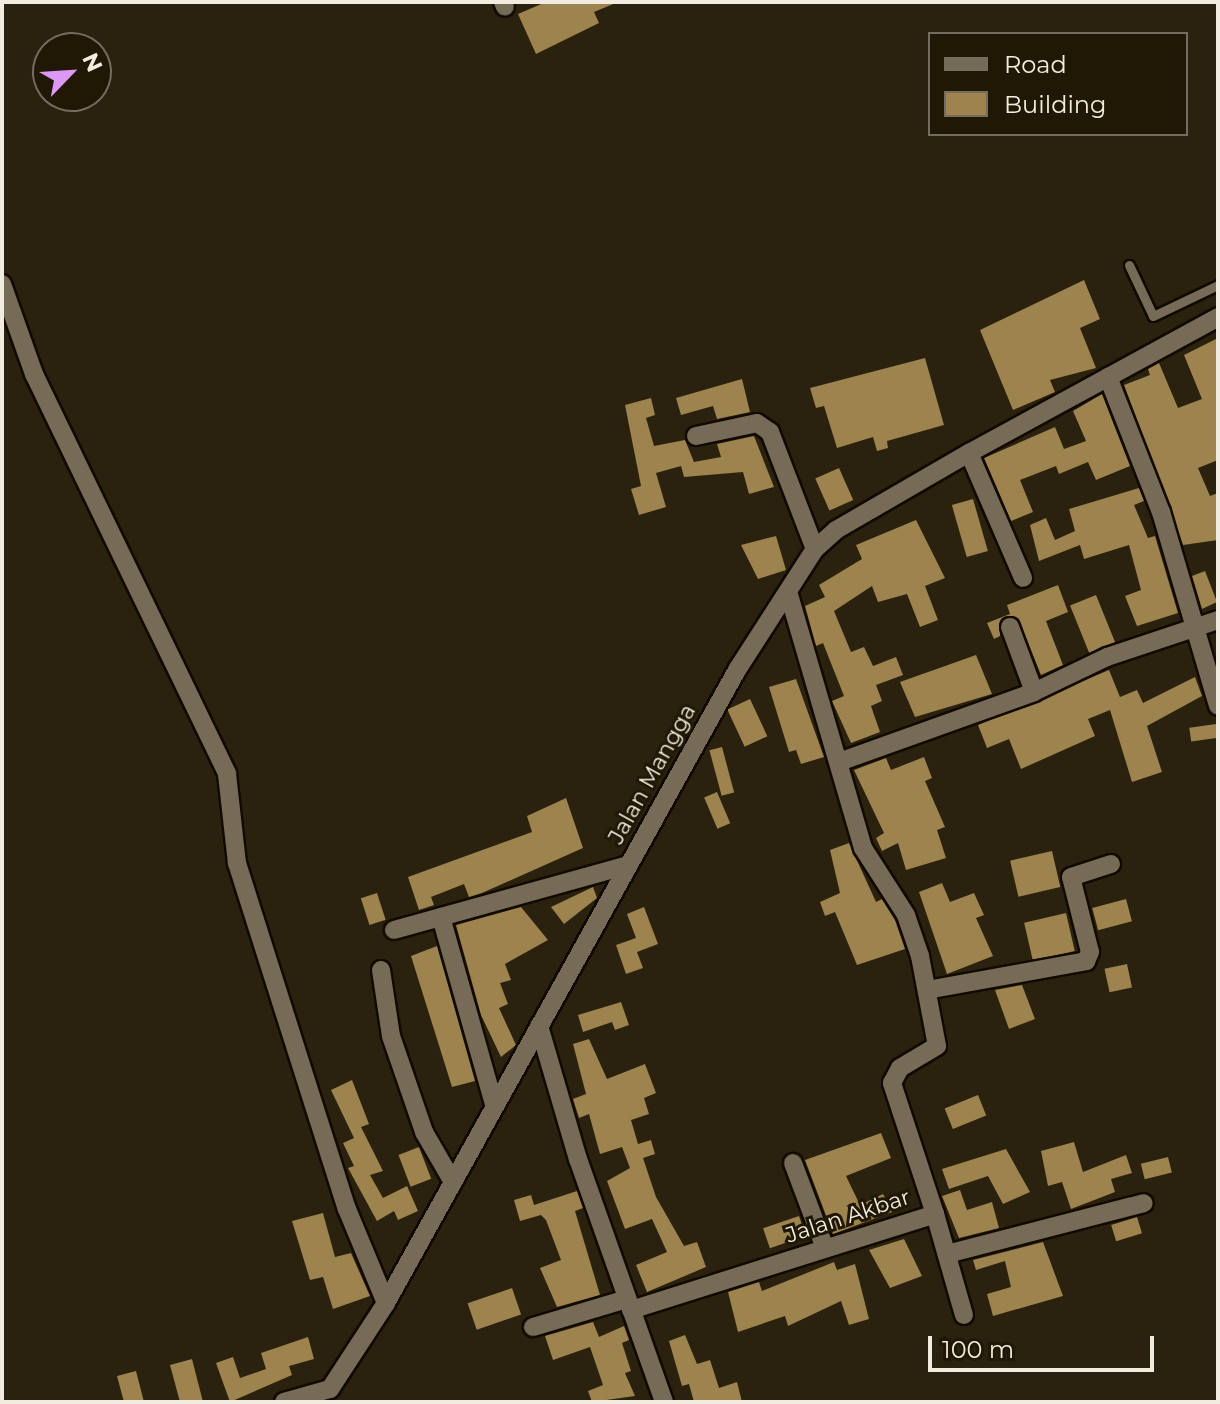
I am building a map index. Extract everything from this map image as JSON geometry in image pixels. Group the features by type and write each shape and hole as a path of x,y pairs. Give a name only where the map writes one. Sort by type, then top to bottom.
{"street":[{"path":"2,284 34,374 227,774 237,863 347,1209 386,1303"},
{"name":"Jalan Mangga","path":"284,1402 331,1396 386,1303 737,670 815,549 836,530 969,453 1218,317"},
{"path":"1108,377 1161,512 1218,706"},
{"path":"696,436 757,423 770,432 815,549"},
{"path":"969,453 1023,578"},
{"name":"Jalan Akbar","path":"533,1327 629,1305 935,1214 892,1083 900,1068 937,1046 927,990 906,915 863,848 788,592"},
{"path":"839,762 1034,692 1086,665 1218,620"},
{"path":"1010,627 1034,692"},
{"path":"927,990 1086,961 1090,952 1071,877 1111,864"},
{"path":"394,930 628,865"},
{"path":"441,917 494,1104"},
{"path":"381,970 391,1036 424,1132 453,1182"},
{"path":"539,1026 629,1305 664,1402"},
{"path":"793,1163 825,1248"},
{"path":"947,1254 1144,1203"},
{"path":"935,1214 964,1315"}],"lane":[{"path":"1129,265 1153,316 1218,285"}],"building":[{"path":"546,2 618,2 594,12 599,23 536,54 518,14"},
{"path":"1084,280 1100,319 1080,328 1096,368 1050,380 1055,392 1013,410 980,330"},
{"path":"1218,338 1218,460 1198,468 1210,496 1218,493 1218,540 1183,545 1124,385 1150,375 1148,369 1159,363 1178,408 1202,399 1184,355"},
{"path":"925,358 944,425 887,441 888,448 877,451 873,437 837,448 824,406 816,408 810,388"},
{"path":"742,379 750,412 717,419 713,406 681,415 676,398"},
{"path":"1102,394 1130,466 1096,480 1088,462 1059,474 1056,466 1020,480 1033,512 1011,521 984,458 1055,427 1064,449 1086,441 1073,411"},
{"path":"651,398 655,415 646,418 654,446 685,440 694,462 721,457 717,444 754,436 774,487 749,494 743,472 684,477 681,466 656,473 666,507 639,515 631,489 641,486 625,405"},
{"path":"839,468 853,500 829,511 815,479"},
{"path":"1139,488 1144,501 1134,505 1148,538 1155,536 1178,613 1137,626 1125,596 1141,590 1129,545 1084,559 1080,545 1039,561 1030,525 1046,518 1055,540 1075,531 1069,509"},
{"path":"973,499 988,551 967,557 952,505"},
{"path":"916,520 945,578 925,586 938,620 920,627 907,594 878,602 872,586 834,611 851,652 864,647 873,666 896,657 903,675 876,685 882,701 871,706 880,732 851,743 832,701 844,696 823,643 816,646 805,606 825,597 819,585 862,559 856,545"},
{"path":"776,536 786,570 758,579 741,545"},
{"path":"1205,571 1217,602 1202,609 1192,576"},
{"path":"1058,585 1068,612 1046,621 1063,665 1041,675 1018,618 1001,619 1000,636 994,639 987,623 1010,614 1007,605"},
{"path":"1096,595 1115,642 1089,653 1070,605"},
{"path":"976,655 992,694 915,717 900,682"},
{"path":"1109,670 1120,697 1137,690 1143,703 1195,677 1202,696 1147,726 1162,772 1132,782 1110,710 1088,719 1095,736 1021,769 1009,739 987,748 978,725"},
{"path":"796,679 824,757 801,764 796,750 789,752 769,687"},
{"path":"750,699 767,736 745,747 727,710"},
{"path":"1216,724 1218,738 1191,742 1189,728"},
{"path":"722,747 734,792 722,796 709,750"},
{"path":"924,757 932,778 925,781 945,827 937,830 946,858 906,870 898,843 882,851 876,838 884,833 854,770 886,758 891,770"},
{"path":"717,792 730,823 717,829 704,797"},
{"path":"566,798 583,848 469,897 464,884 431,897 434,905 419,910 408,877 532,832 527,816"},
{"path":"849,843 876,902 882,899 895,920 905,949 857,965 835,912 825,916 820,902 840,893 830,850"},
{"path":"1052,851 1060,887 1018,897 1010,861"},
{"path":"942,883 950,902 974,893 984,915 976,918 993,956 947,974 919,892"},
{"path":"593,887 597,898 564,924 551,907"},
{"path":"377,893 386,920 369,925 361,898"},
{"path":"1126,899 1132,921 1098,930 1092,908"},
{"path":"521,907 548,940 505,964 511,980 500,983 508,1004 499,1008 516,1045 501,1057 481,1015 456,925"},
{"path":"644,907 658,944 637,952 643,968 626,974 616,945 636,938 627,914"},
{"path":"1066,913 1075,951 1033,961 1024,923"},
{"path":"437,946 475,1081 452,1087 411,956"},
{"path":"1127,964 1132,987 1109,992 1105,969"},
{"path":"1022,985 1035,1019 1009,1029 995,990"},
{"path":"621,1002 629,1025 615,1030 612,1022 583,1032 578,1015"},
{"path":"589,1039 607,1079 645,1064 656,1093 644,1098 649,1114 631,1120 638,1144 651,1140 655,1154 643,1158 656,1197 684,1246 697,1242 706,1267 647,1292 636,1265 667,1252 652,1219 625,1229 607,1181 630,1168 622,1147 600,1154 589,1114 579,1118 573,1099 586,1094 573,1044"},
{"path":"352,1080 369,1124 361,1127 383,1171 370,1175 383,1198 407,1186 418,1211 398,1220 394,1211 377,1221 348,1168 354,1166 343,1143 354,1138 331,1090"},
{"path":"978,1095 986,1115 953,1129 945,1108"},
{"path":"881,1133 891,1158 846,1176 860,1205 883,1194 892,1212 833,1234 805,1160"},
{"path":"1074,1142 1083,1172 1126,1155 1132,1173 1111,1179 1115,1192 1071,1209 1062,1182 1048,1186 1041,1151"},
{"path":"419,1147 431,1179 411,1187 398,1155"},
{"path":"1006,1149 1030,1192 1003,1204 988,1176 949,1189 942,1169"},
{"path":"1168,1157 1172,1173 1145,1179 1141,1164"},
{"path":"960,1190 967,1210 992,1202 999,1228 959,1238 942,1196"},
{"path":"577,1191 583,1208 575,1211 600,1295 557,1307 540,1268 561,1260 546,1220 541,1215 520,1221 514,1200 531,1195 534,1205"},
{"path":"323,1213 335,1257 351,1253 370,1296 333,1309 323,1277 310,1280 292,1221"},
{"path":"799,1216 806,1236 770,1248 763,1228"},
{"path":"1137,1217 1142,1233 1116,1241 1111,1225"},
{"path":"904,1239 922,1276 890,1288 869,1250"},
{"path":"1043,1242 1063,1296 993,1316 987,1294 1011,1287 1005,1261 976,1270 973,1260"},
{"path":"834,1262 837,1270 855,1264 869,1319 849,1325 841,1301 788,1326 785,1316 738,1332 728,1292 759,1282 762,1291"},
{"path":"512,1288 521,1314 477,1330 468,1303"},
{"path":"593,1322 599,1337 624,1326 629,1340 622,1343 631,1371 625,1373 635,1396 592,1402 588,1391 603,1385 590,1347 553,1360 545,1336"},
{"path":"685,1335 697,1364 710,1360 719,1388 737,1382 742,1402 694,1402 689,1384 682,1386 669,1341"},
{"path":"308,1337 314,1359 289,1366 292,1375 230,1402 216,1363 233,1357 240,1378 266,1369 261,1353"},
{"path":"192,1359 203,1402 180,1402 170,1365"},
{"path":"136,1371 144,1402 124,1402 117,1376"}]}
